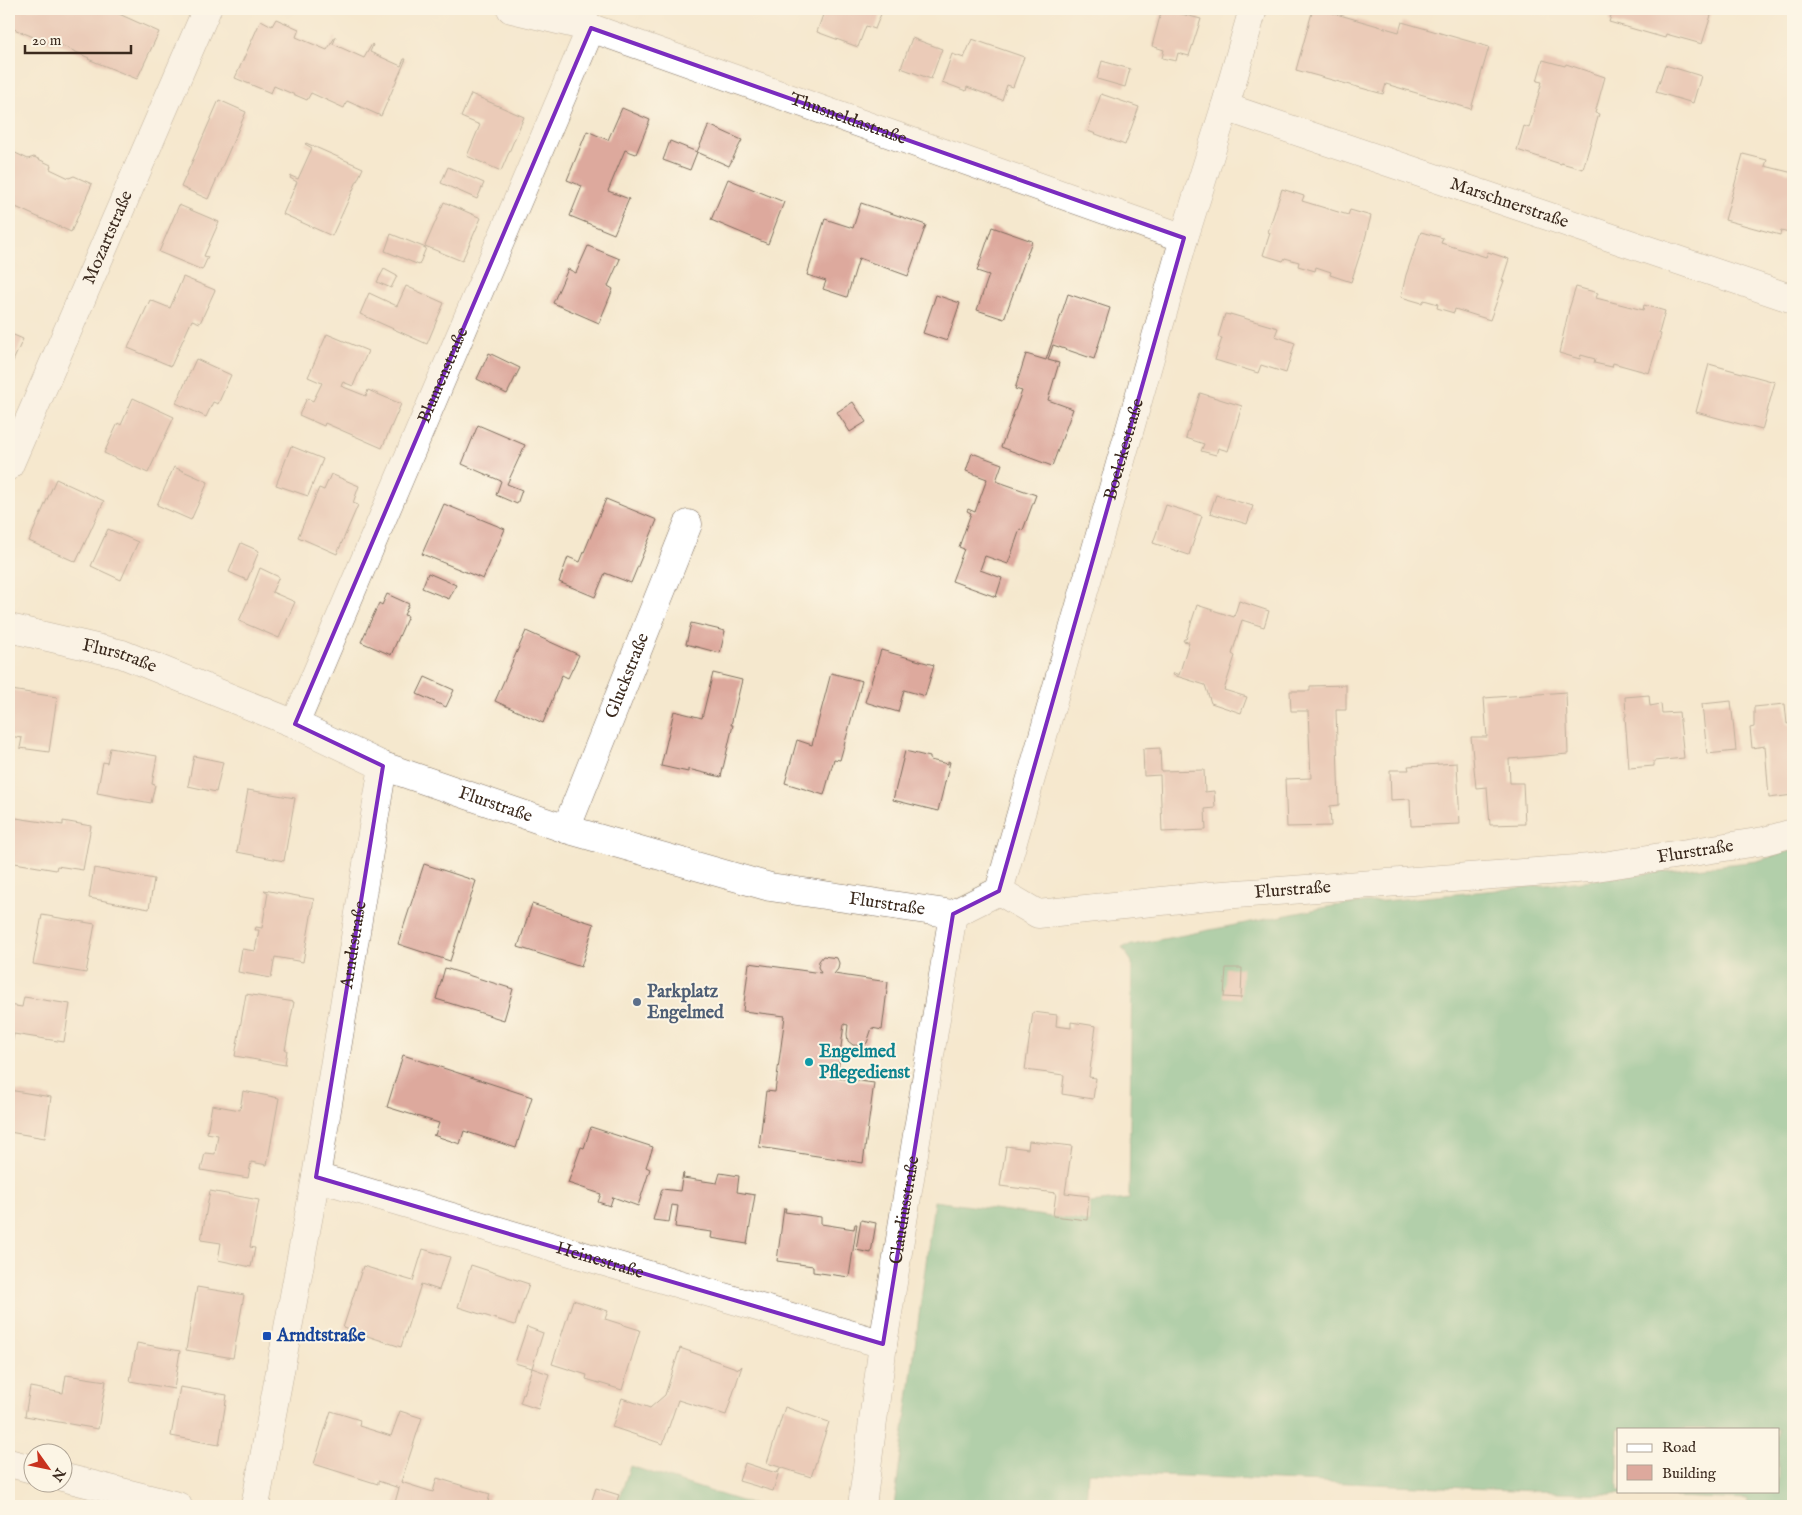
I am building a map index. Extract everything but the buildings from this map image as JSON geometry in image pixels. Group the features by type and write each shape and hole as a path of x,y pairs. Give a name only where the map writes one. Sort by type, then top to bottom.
{"street":[{"name":"Mozartstraße","path":"9,466 207,9"},
{"name":"Thusneldastraße","path":"511,9 591,28 1184,238"},
{"name":"Boelckestraße","path":"999,891 1184,238 1253,9"},
{"name":"Blumenstraße","path":"295,724 591,28"},
{"name":"Marschnerstraße","path":"1225,107 1793,299"},
{"name":"Gluckstraße","path":"566,829 688,524"},
{"name":"Flurstraße","path":"9,628 122,654 295,724 383,766 566,829 770,887 953,914"},
{"name":"Arndtstraße","path":"255,1506 316,1177 383,766"},
{"name":"Flurstraße","path":"999,891 1038,914 1209,896 1590,868 1764,841 1793,833"},
{"path":"953,914 999,891"},
{"name":"Claudiusstraße","path":"862,1506 883,1344 953,914"},
{"name":"Heinestraße","path":"316,1177 883,1344"},
{"path":"9,1463 22,1466"},
{"path":"72,1480 178,1506"}],"highlighted area":[{"path":"591,28 1184,238 999,891 953,914 883,1344 316,1177 383,766 295,724"}],"green space":[{"path":"1793,850 1793,1506 1747,1506 1748,1500 1088,1472 1086,1506 894,1506 934,1201 1089,1222 1090,1203 1129,1199 1132,962 1122,947 1333,906 1547,885 1757,861"},
{"path":"630,1466 757,1506 617,1506"}],"place":[{"name":"Parkplatz Engelmed","path":"637,1002"},
{"name":"Engelmed Pflegedienst","path":"809,1062"},
{"name":"Arndtstraße","path":"267,1336"}]}
